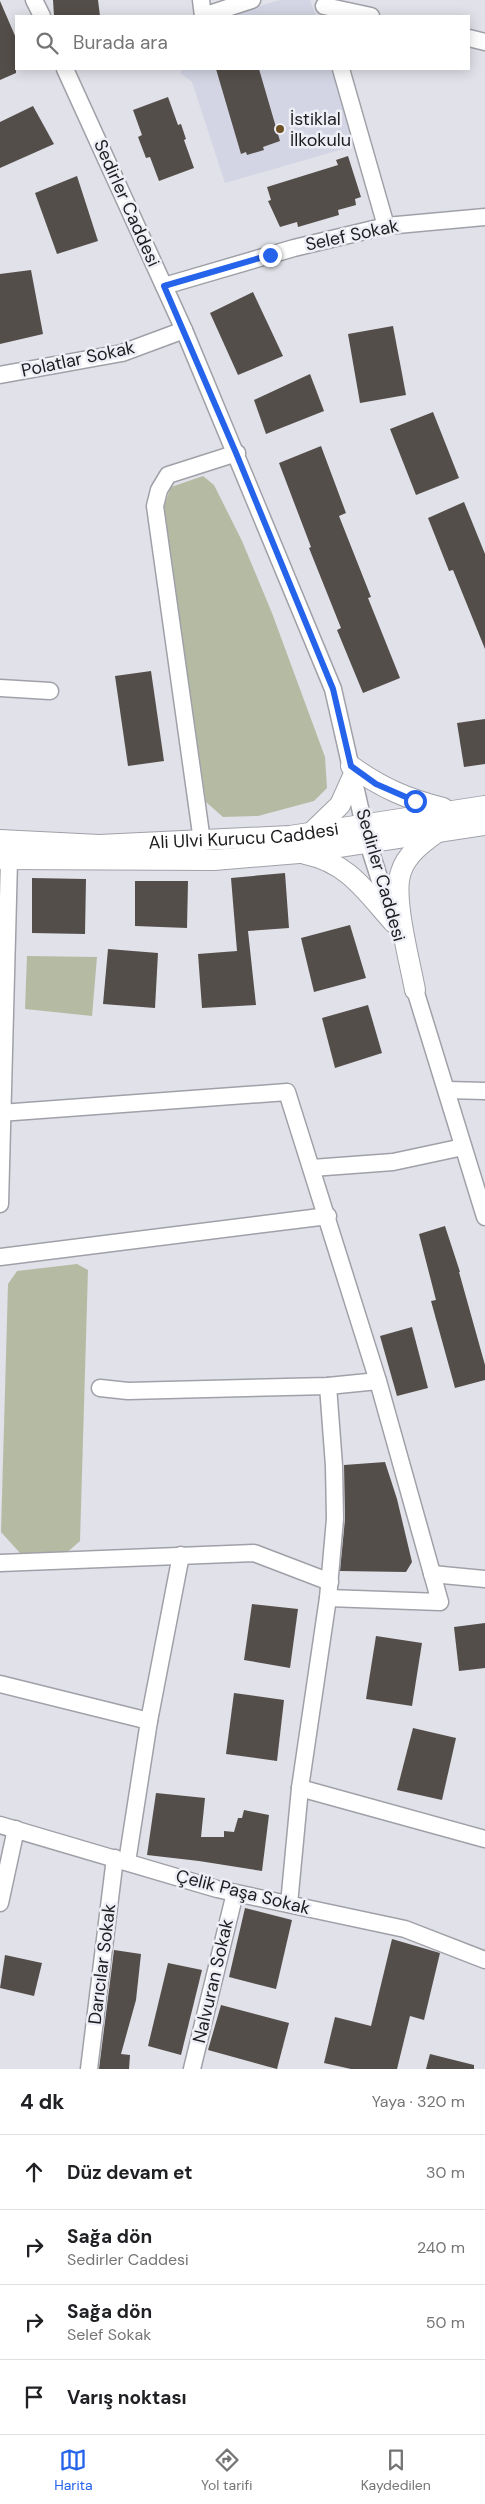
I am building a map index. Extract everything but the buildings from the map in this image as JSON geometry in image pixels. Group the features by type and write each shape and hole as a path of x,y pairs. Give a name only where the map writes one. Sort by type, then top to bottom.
{"main road":[{"path":"312,832 340,805 352,771 393,792 452,810"},
{"name":"Ali Ulvi Kurucu Caddesi","path":"5,859 214,860 298,853 452,810 485,806"},
{"name":"Ali Ulvi Kurucu Caddesi","path":"0,840 99,845 290,836 312,832 437,832 485,825"},
{"path":"415,990 398,892 400,872 421,844 437,832"},
{"path":"298,853 320,857 345,869 394,923"}],"street":[{"path":"34,0 42,15"},
{"path":"201,0 203,15"},
{"path":"206,15 252,0"},
{"path":"324,7 366,15"},
{"path":"470,38 485,42"},
{"name":"Sedirler Caddesi","path":"66,70 184,330 333,689 366,833 485,1218"},
{"path":"341,70 386,226"},
{"name":"Selef Sokak","path":"164,286 294,248 386,226 485,217"},
{"name":"Polatlar Sokak","path":"0,375 122,353 184,330"},
{"path":"202,841 154,506 159,490 168,476 236,453"},
{"path":"0,688 50,691"},
{"path":"0,1204 5,859"},
{"path":"447,1090 485,1091"},
{"path":"0,1562 181,1554 254,1553 329,1590 440,1602 378,1381 328,1216 287,1092 2,1113"},
{"path":"312,1168 393,1162 463,1147"},
{"path":"0,1257 328,1216"},
{"path":"100,1388 128,1391 328,1386 378,1381"},
{"path":"289,1904 300,1788 329,1590 335,1512 328,1386"},
{"name":"Darıcılar Sokak","path":"88,2069 121,1860 181,1554"},
{"path":"432,1574 485,1579"},
{"path":"0,1684 149,1721"},
{"path":"300,1788 485,1839"},
{"name":"Çelik Paşa Sokak","path":"0,1825 234,1893 405,1929 485,1960"},
{"path":"0,1903 16,1829"},
{"name":"Nalvuran Sokak","path":"192,2069 234,1893"}],"shaded area":[{"path":"280,0 310,0 316,15 230,15"},
{"name":"İstiklal İlkokulu","path":"182,70 333,70 357,145 225,183 192,82 180,73"}],"green space":[{"path":"203,476 214,485 242,541 272,613 325,757 327,788 314,801 258,816 223,817 206,802 163,508 171,487"},
{"path":"27,956 97,957 92,1016 25,1009"},
{"path":"77,1264 88,1270 80,1541 64,1555 20,1553 1,1532 8,1284 17,1271"}],"place":[{"name":"İstiklal İlkokulu","path":"280,129"}],"route":[{"path":"270,255 164,286 236,453 333,689 351,766 376,784 415,801"}]}
